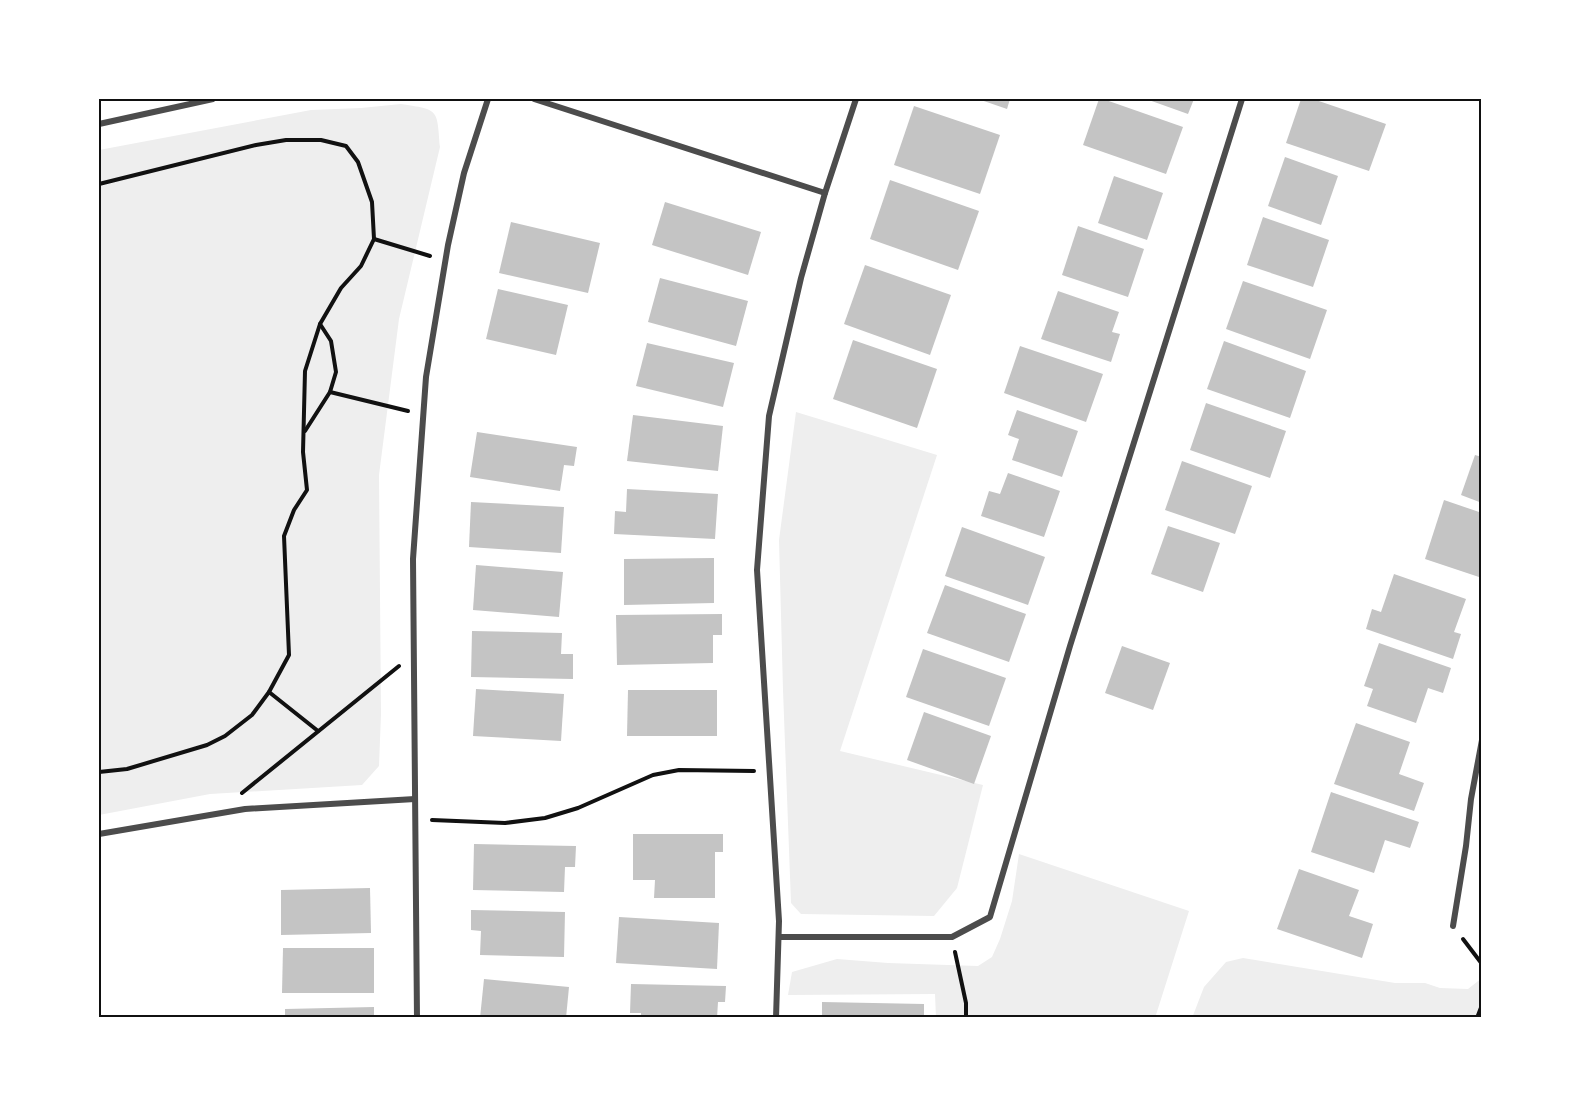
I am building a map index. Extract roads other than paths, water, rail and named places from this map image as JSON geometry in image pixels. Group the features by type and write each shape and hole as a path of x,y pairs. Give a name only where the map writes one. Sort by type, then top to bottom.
{"street":[{"path":"99,124 213,99"},
{"path":"417,1018 413,559 426,377 445,260 464,173 488,99"},
{"path":"534,99 825,193"},
{"path":"776,1018 779,921 758,570 769,416 801,278 825,193 856,99"},
{"path":"778,936 952,937 990,916 1070,646 1242,99"},
{"path":"1453,926 1466,846 1470,799 1482,740"},
{"path":"99,834 245,808 415,799"}]}
